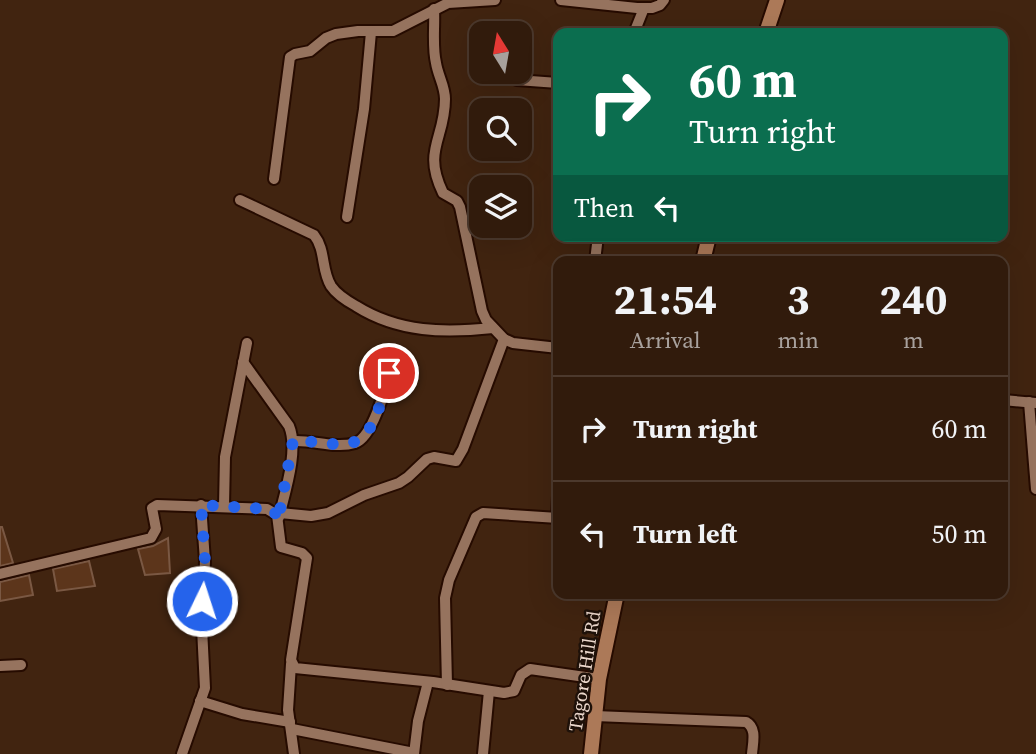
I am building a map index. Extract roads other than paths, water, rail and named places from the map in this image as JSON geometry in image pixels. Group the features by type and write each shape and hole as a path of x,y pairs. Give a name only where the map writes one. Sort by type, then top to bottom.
{"main road":[{"path":"768,28 777,0"},
{"name":"Tagore Hill Rd","path":"591,754 599,679 616,599"}],"street":[{"path":"274,179 290,57 310,51 326,38 336,34 358,30 393,32 430,8 456,1 495,0"},
{"path":"562,0 644,8 660,5 664,0"},
{"path":"430,8 434,54 445,98 442,124 435,145 434,164 443,194 457,201 460,207 482,311 504,339 527,346 553,348"},
{"path":"636,28 644,8"},
{"path":"347,217 364,109 371,32"},
{"path":"532,81 553,83"},
{"path":"240,200 314,235 319,242 325,273 331,286 364,312 397,325 428,331 493,328"},
{"path":"279,517 328,513 364,495 400,482 427,459 434,457 456,461 463,449 504,339"},
{"path":"224,506 225,457 247,343"},
{"path":"293,441 342,445 362,439 372,424 395,354"},
{"path":"243,362 289,426 293,441 279,517 281,547 305,554 308,563 291,664 288,701 294,754"},
{"path":"1008,400 1032,402 1036,489"},
{"path":"0,574 151,538 156,528 152,508 157,505 267,509 274,510 279,517"},
{"path":"182,754 205,679 202,628 205,561 201,505"},
{"path":"447,685 445,598 449,580 476,517 483,513 553,518"},
{"path":"291,664 307,671 428,682 504,693 514,691 521,674 530,668 599,679"},
{"path":"0,666 21,665"},
{"path":"200,701 414,753 418,721 428,682"},
{"path":"483,754 489,691"},
{"path":"595,716 746,722 752,725 754,730 752,754"}]}
